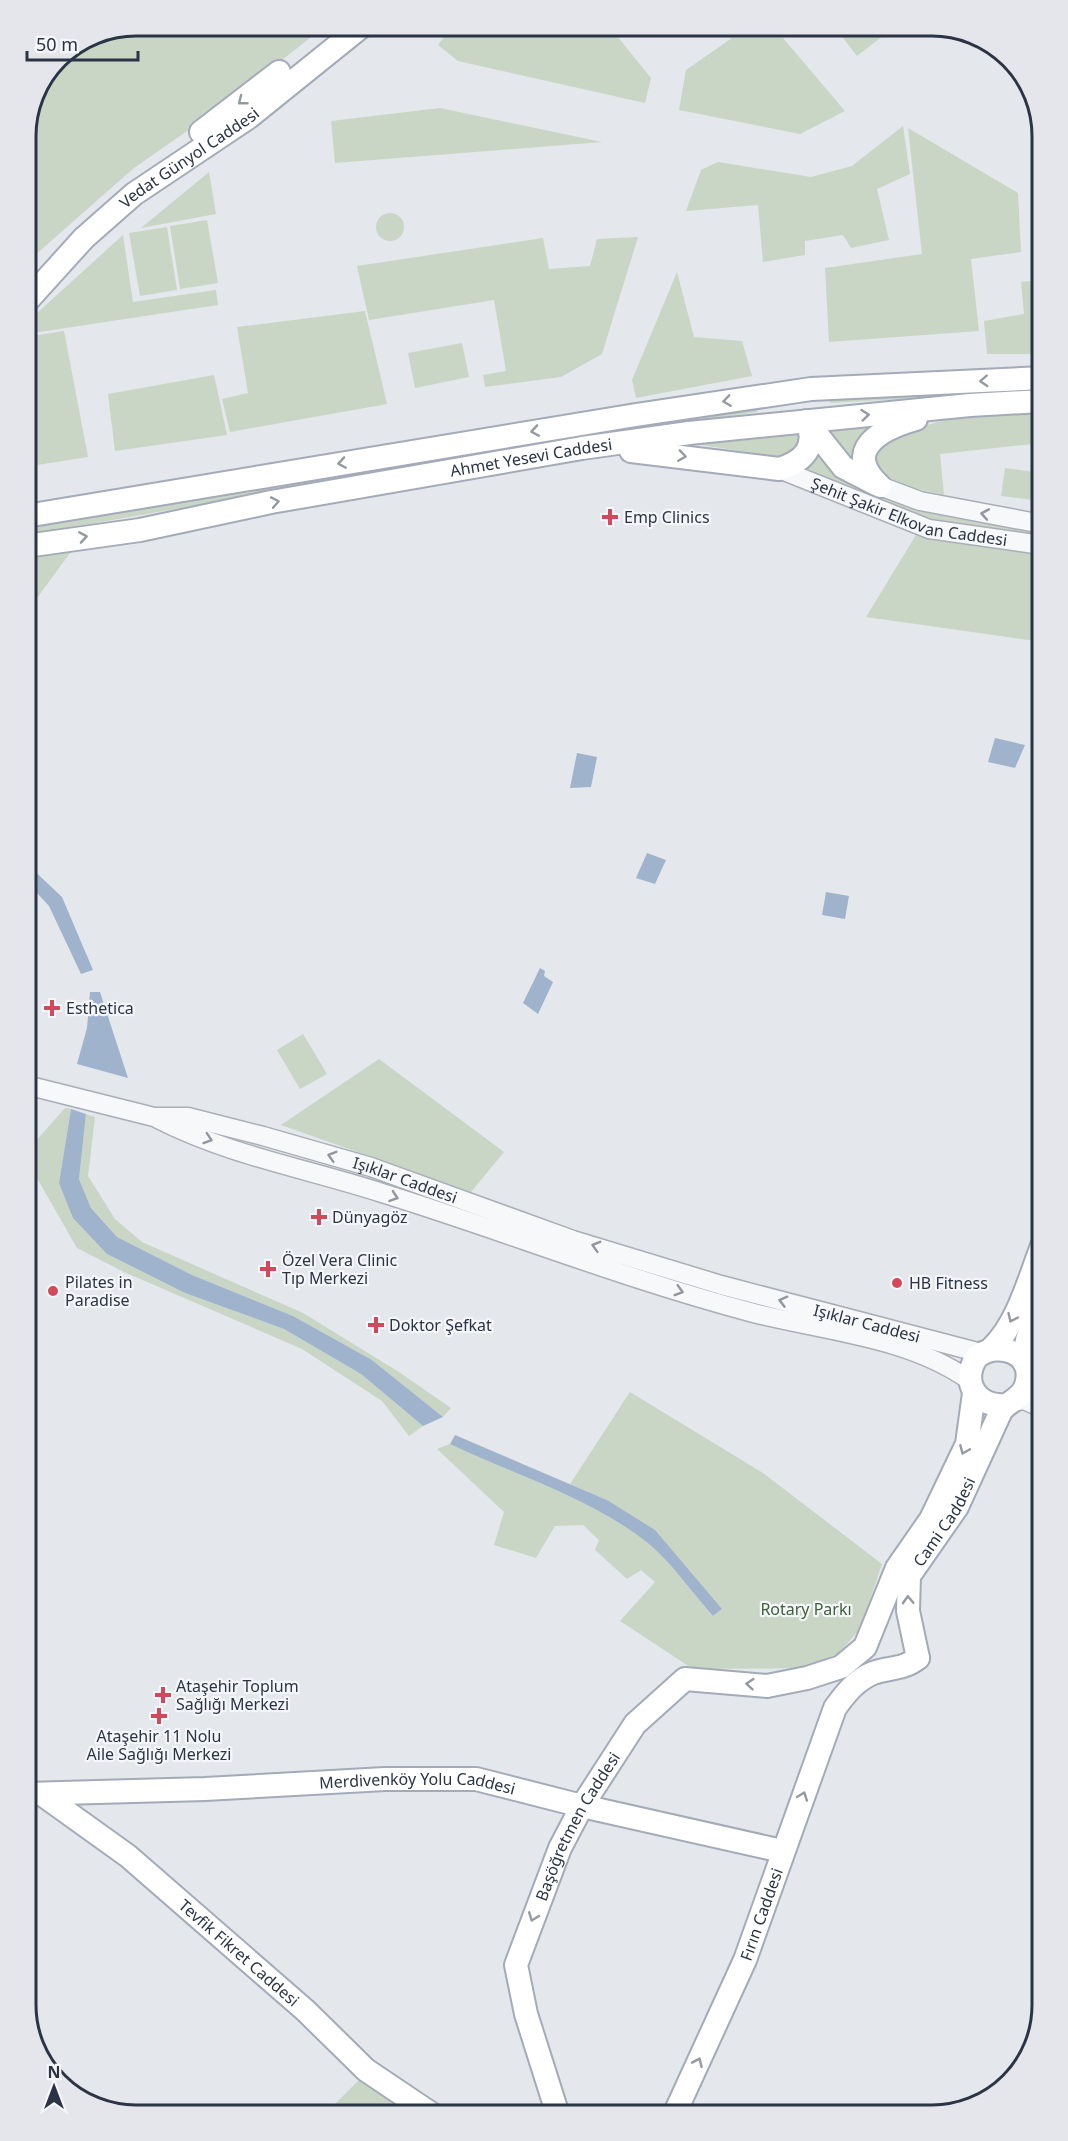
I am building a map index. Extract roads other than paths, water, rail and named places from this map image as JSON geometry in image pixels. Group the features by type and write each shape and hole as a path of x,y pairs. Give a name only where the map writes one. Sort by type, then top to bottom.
{"main road":[{"name":"Vedat Günyol Caddesi","path":"36,270 78,227 139,176 239,104 324,36"},
{"name":"Vedat Günyol Caddesi","path":"36,291 84,238 134,194 249,117 350,36"},
{"name":"Ahmet Yesevi Caddesi","path":"36,514 569,426 810,389 1032,378"},
{"path":"772,395 791,402 843,466 857,476 880,486"},
{"name":"Ahmet Yesevi Caddesi","path":"36,545 140,530 272,502 582,448 689,433 970,405 1032,402"},
{"path":"880,486 868,475 863,456 874,438 888,428 970,405"},
{"path":"582,448 657,452 778,468 793,465 806,455 811,444 812,432 807,421"},
{"path":"972,1387 972,1365 1001,1340 1032,1270"},
{"path":"1009,1404 1026,1388 1027,1340 1032,1326"},
{"name":"Işıklar Caddesi","path":"987,1351 1010,1350 1025,1365"},
{"name":"Işıklar Caddesi","path":"972,1387 988,1404 1009,1404"},
{"name":"Cami Caddesi","path":"807,1678 841,1667 865,1647 897,1568 931,1519 967,1444 972,1387"},
{"name":"Cami Caddesi","path":"918,1658 908,1611 909,1576 957,1507 996,1420 1009,1404"},
{"path":"869,1635 872,1648 882,1656 918,1658"},
{"name":"Fırın Caddesi","path":"679,2105 745,1960 782,1851 835,1708 848,1689 874,1673 908,1666 918,1658"},
{"path":"807,1678 819,1686 835,1708"},
{"name":"Başöğretmen Caddesi","path":"555,2105 526,2014 516,1965 560,1848 582,1806 635,1724 685,1679 767,1686 807,1678"},
{"name":"Merdivenköy Yolu Caddesi","path":"36,1794 442,1777 476,1779 582,1806 782,1851"},
{"name":"Tevfik Fikret Caddesi","path":"36,1795 129,1856 306,2011 366,2070 418,2105"}],"street":[{"name":"Şehit Şakir Elkovan Caddesi","path":"778,468 928,529 1032,544"},
{"name":"Şehit Şakir Elkovan Caddesi","path":"880,486 920,501 1032,522"},
{"name":"Işıklar Caddesi","path":"36,1088 154,1117 179,1130 288,1166 382,1193 644,1281 750,1312 922,1354 972,1387"},
{"name":"Işıklar Caddesi","path":"154,1117 188,1117 370,1167 573,1240 650,1262 721,1286 987,1351"},
{"path":"644,1281 650,1262"},
{"path":"1025,1365 1032,1374"},
{"path":"1009,1404 1024,1400 1032,1404"}],"water":[{"path":"995,738 1025,745 1015,768 988,762"},
{"path":"577,753 597,757 591,787 570,788"},
{"path":"647,853 666,860 655,884 636,878"},
{"path":"36,872 62,897 93,970 81,974 49,906 36,892"},
{"path":"826,892 849,896 845,919 822,915"},
{"path":"540,968 545,971 544,976 553,982 538,1014 523,1003"},
{"path":"90,992 100,992 128,1078 77,1064 87,1028"},
{"path":"71,1109 86,1114 79,1179 91,1208 117,1237 192,1275 293,1316 372,1360 443,1417 423,1426 361,1374 284,1329 185,1293 107,1254 73,1218 59,1183"},
{"path":"455,1435 607,1500 655,1530 722,1609 713,1616 666,1560 649,1544 626,1528 578,1500 450,1444"}],"place":[{"name":"Emp Clinics","path":"610,517"},
{"name":"Esthetica","path":"52,1008"},
{"name":"Dünyagöz","path":"319,1217"},
{"name":"Özel Vera Clinic Tıp Merkezi","path":"268,1269"},
{"name":"HB Fitness","path":"897,1283"},
{"name":"Pilates in Paradise","path":"53,1291"},
{"name":"Doktor Şefkat","path":"376,1325"},
{"name":"Ataşehir Toplum Sağlığı Merkezi","path":"163,1695"},
{"name":"Ataşehir 11 Nolu Aile Sağlığı Merkezi","path":"159,1716"}],"park label":[{"name":"Rotary Parkı","path":"806,1609"}]}
